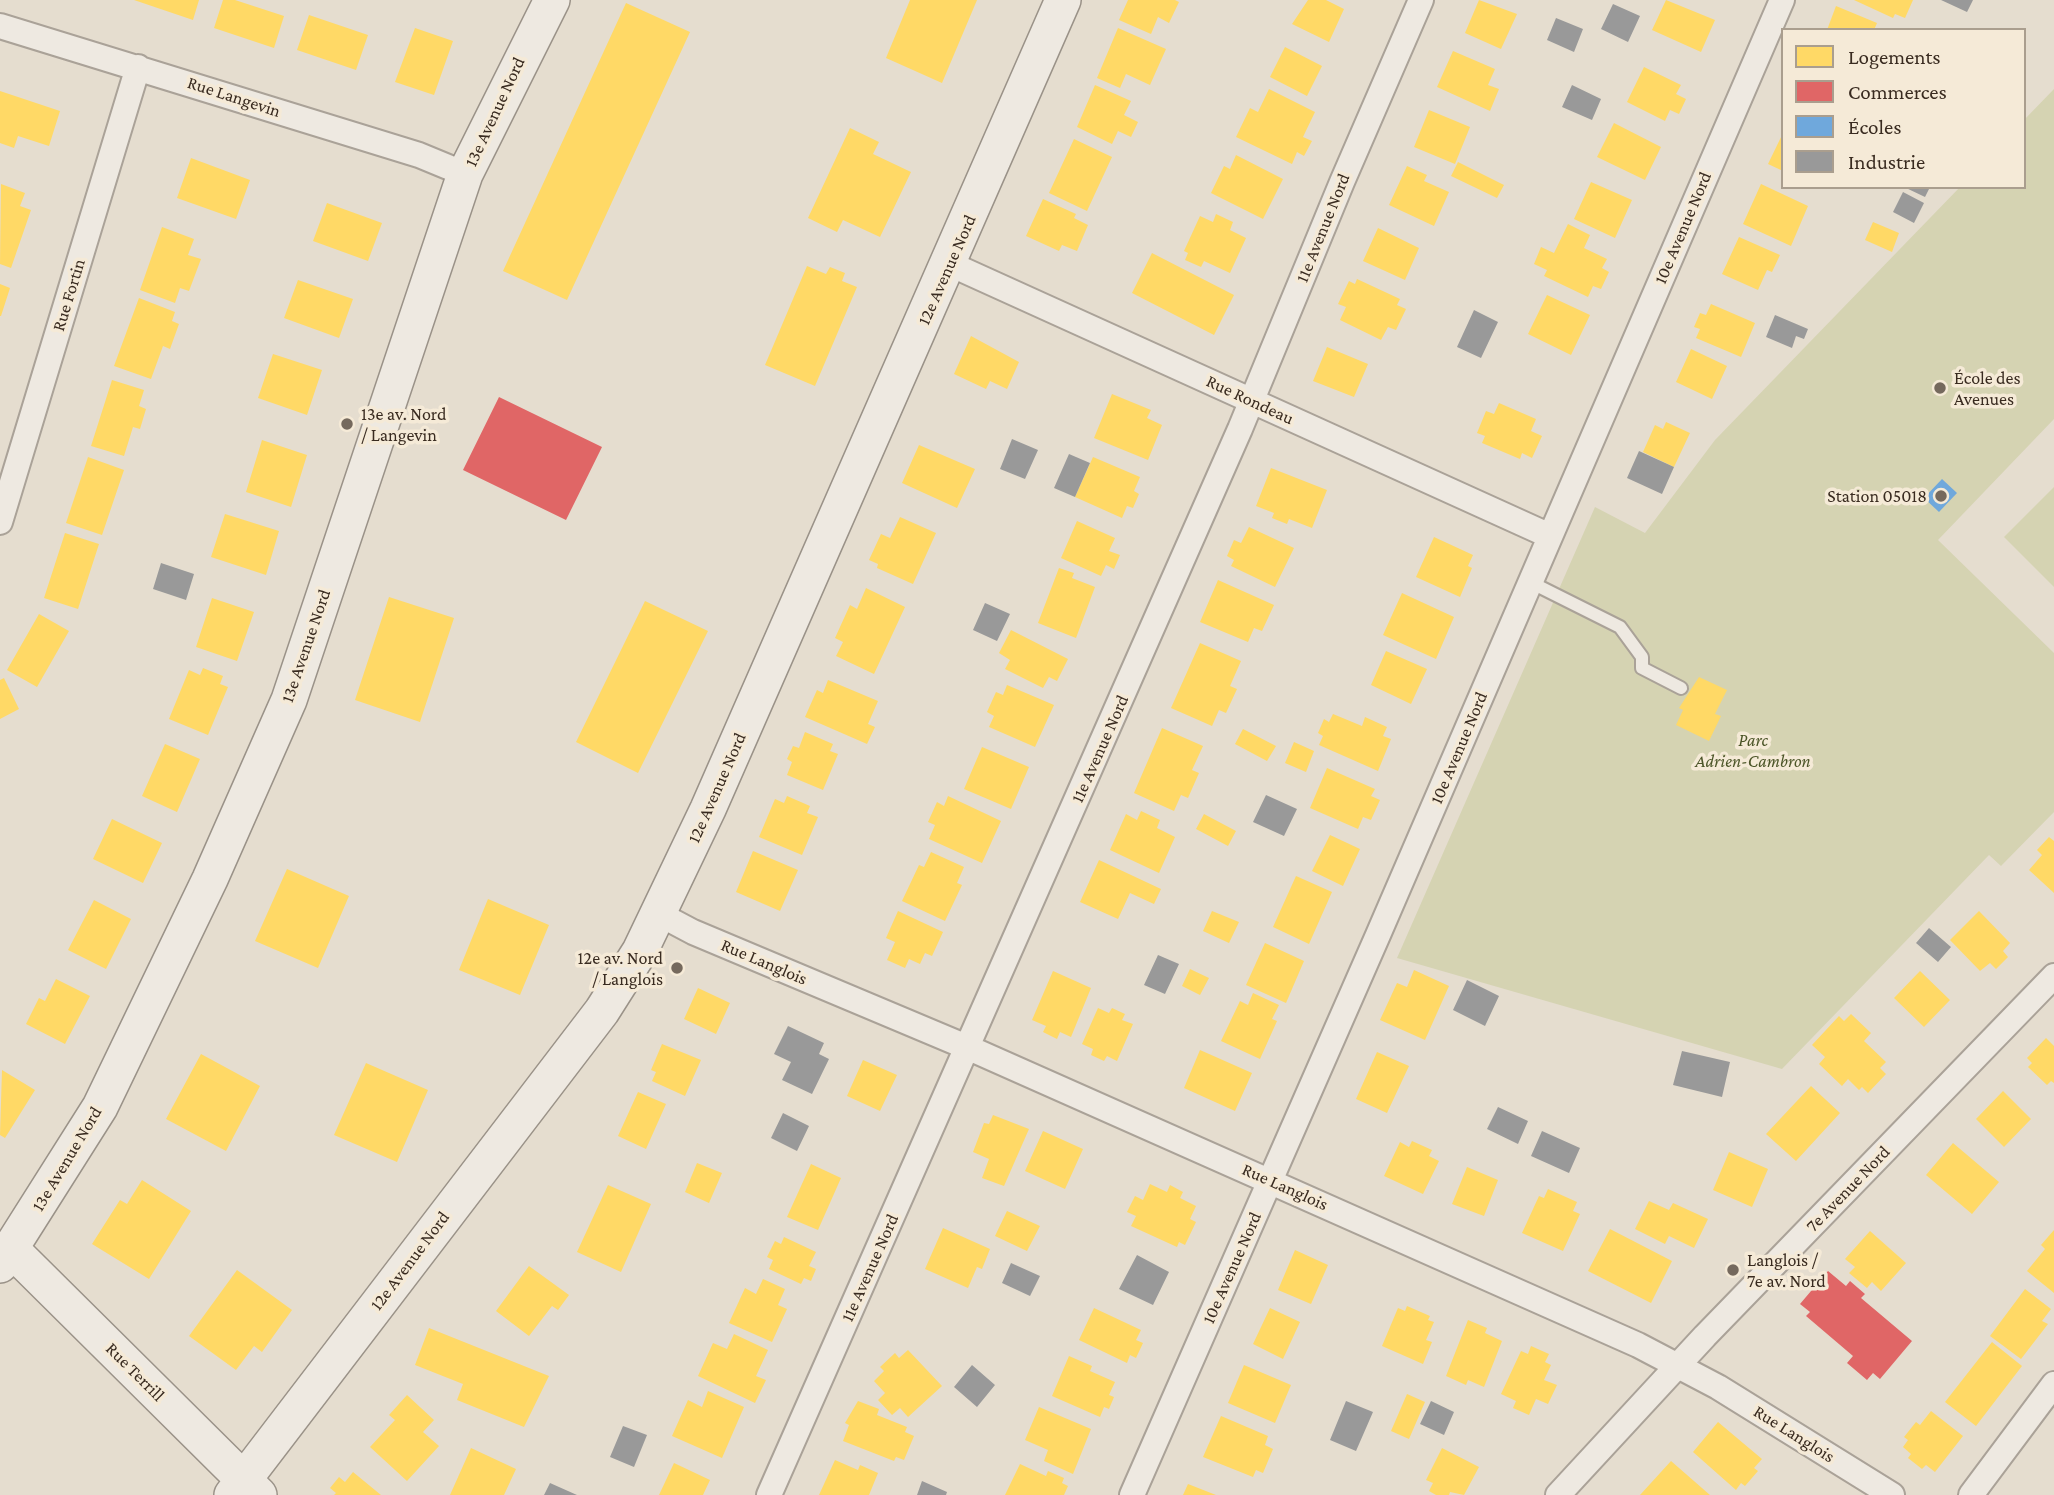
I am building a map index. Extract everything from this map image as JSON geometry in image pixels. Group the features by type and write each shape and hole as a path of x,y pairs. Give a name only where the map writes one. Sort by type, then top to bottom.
{"main road":[{"name":"13e Avenue Nord","path":"4,1251 100,1107 211,879 289,700 465,174 552,0"},
{"name":"12e Avenue Nord","path":"245,1490 602,1011 659,914 950,264 1063,0"},
{"name":"Rue Terrill","path":"4,1251 245,1490"}],"street":[{"name":"11e Avenue Nord","path":"769,1495 969,1048 1252,401 1342,182 1421,0"},
{"name":"10e Avenue Nord","path":"1132,1495 1782,0"},
{"name":"Rue Langevin","path":"0,26 419,155 465,174"},
{"name":"Rue Fortin","path":"0,522 138,67"},
{"name":"Rue Rondeau","path":"950,264 1550,536"},
{"name":"Rue Langlois","path":"659,914 702,936 969,1048 1271,1180 1638,1345 1764,1415 1892,1495"},
{"name":"7e Avenue Nord","path":"1558,1495 1678,1366 2054,976"},
{"path":"1971,1495 2054,1384"}],"lane":[{"path":"1530,582 1620,627 1642,657 1642,668 1681,688"}],"green space":[{"name":"Parc Adrien-Cambron","path":"2054,89 2054,419 1938,540 2054,653 2054,812 2001,866 1989,855 1782,1069 1397,958 1595,507 1645,533 1715,440 1958,189 2026,189 2026,118"},
{"path":"2054,487 2054,587 2004,537"}],"building: Logements":[{"path":"134,0 199,0 193,20"},
{"path":"223,0 235,0 284,16 274,48 214,28"},
{"path":"910,0 977,0 942,83 886,58"},
{"path":"1128,0 1179,2 1169,23 1158,17 1151,34 1119,20"},
{"path":"1308,0 1326,0 1344,9 1329,42 1292,24"},
{"path":"1479,0 1517,14 1501,49 1465,33"},
{"path":"1666,0 1715,20 1701,52 1652,30"},
{"path":"1854,0 1913,0 1905,18 1895,14 1893,18"},
{"path":"626,3 690,32 567,300 503,271"},
{"path":"1836,6 1877,23 1875,28 1828,28"},
{"path":"309,15 368,35 356,70 297,50"},
{"path":"415,28 453,41 434,95 395,82"},
{"path":"1118,28 1166,49 1150,85 1126,74 1120,88 1097,78"},
{"path":"1285,47 1322,66 1307,96 1270,77"},
{"path":"1453,51 1495,69 1488,85 1499,89 1490,111 1437,87"},
{"path":"1644,67 1681,85 1676,94 1686,99 1679,114 1670,110 1665,121 1627,102"},
{"path":"1095,85 1131,101 1124,115 1138,122 1131,137 1118,131 1112,144 1077,127"},
{"path":"1269,89 1315,112 1303,137 1312,141 1304,156 1297,152 1292,164 1236,137 1250,108 1258,112"},
{"path":"0,91 60,111 49,146 18,136 14,148 0,143"},
{"path":"1429,110 1470,127 1455,164 1414,147"},
{"path":"1614,123 1661,147 1645,180 1597,157"},
{"path":"850,128 879,142 873,154 911,172 880,237 843,220 837,232 808,218"},
{"path":"1781,137 1781,170 1768,164"},
{"path":"1074,139 1112,157 1087,211 1049,193"},
{"path":"1236,155 1283,179 1263,219 1211,193 1224,166 1230,169"},
{"path":"191,158 250,180 236,219 177,198"},
{"path":"1458,162 1504,185 1497,198 1451,176"},
{"path":"1407,166 1427,175 1424,181 1449,192 1434,226 1389,205"},
{"path":"1591,182 1632,200 1615,238 1574,219"},
{"path":"1,184 25,193 20,206 31,210 11,268 0,264"},
{"path":"1761,184 1808,206 1791,246 1743,224"},
{"path":"1043,199 1076,214 1074,218 1088,225 1077,251 1062,245 1059,251 1026,236"},
{"path":"327,203 382,223 368,261 313,241"},
{"path":"1216,214 1233,222 1230,230 1246,238 1230,273 1204,261 1201,267 1185,260 1188,253 1184,251 1200,216 1213,222"},
{"path":"1873,222 1899,233 1892,252 1865,240"},
{"path":"1568,224 1590,235 1584,248 1607,259 1602,268 1609,272 1601,289 1593,286 1588,297 1544,276 1547,270 1534,264 1541,247 1554,253"},
{"path":"162,227 194,239 188,255 201,259 189,291 180,288 175,303 140,290"},
{"path":"1378,228 1419,248 1405,280 1363,261"},
{"path":"1739,237 1780,255 1772,272 1767,270 1758,290 1722,274"},
{"path":"1152,253 1234,295 1214,335 1132,293"},
{"path":"807,266 826,274 830,267 845,273 842,281 857,287 815,386 765,365"},
{"path":"1357,279 1400,299 1397,305 1406,309 1396,330 1388,327 1381,340 1340,320 1346,307 1338,304 1349,281 1355,284"},
{"path":"298,280 353,299 339,338 284,318"},
{"path":"0,284 10,288 1,316 0,316"},
{"path":"1547,295 1590,315 1571,355 1528,334"},
{"path":"139,298 175,312 172,321 179,324 170,349 163,346 151,379 114,366"},
{"path":"1711,304 1755,323 1741,357 1696,338 1700,329 1694,327 1700,313 1706,315"},
{"path":"971,336 1019,362 1007,389 990,381 986,389 954,374"},
{"path":"1327,347 1368,364 1354,397 1313,381"},
{"path":"1691,349 1727,366 1712,399 1676,382"},
{"path":"273,354 322,370 307,415 258,398"},
{"path":"112,380 144,390 139,406 146,409 140,429 133,427 124,456 91,446"},
{"path":"1112,394 1151,410 1147,418 1162,425 1148,460 1094,438"},
{"path":"1499,403 1536,419 1531,431 1542,436 1532,458 1522,453 1520,459 1482,443 1485,436 1477,433 1486,411 1494,414"},
{"path":"1666,422 1690,433 1674,467 1643,452 1655,425 1663,429"},
{"path":"262,440 307,455 291,507 246,492"},
{"path":"919,445 975,469 957,508 902,483"},
{"path":"88,457 124,470 102,535 66,523"},
{"path":"1093,457 1140,477 1134,491 1139,494 1133,508 1127,506 1122,518 1075,497"},
{"path":"1271,468 1327,490 1312,528 1289,519 1287,524 1272,518 1274,513 1256,506"},
{"path":"225,514 279,531 266,575 211,557"},
{"path":"900,517 936,533 913,584 877,568 878,564 869,560 881,534 890,538"},
{"path":"1077,521 1115,538 1109,551 1120,555 1114,569 1106,565 1101,576 1061,558"},
{"path":"1249,527 1294,548 1275,587 1231,566 1234,560 1227,556 1234,540 1241,543"},
{"path":"65,533 99,544 78,609 44,598"},
{"path":"1434,537 1473,555 1468,566 1472,568 1460,597 1416,577"},
{"path":"1059,568 1074,573 1072,578 1095,587 1076,638 1038,623"},
{"path":"1218,580 1274,605 1262,631 1254,628 1248,642 1200,622"},
{"path":"866,588 905,607 874,674 836,656 843,642 835,638 850,605 857,609"},
{"path":"1402,593 1454,617 1436,659 1383,635"},
{"path":"389,597 454,618 420,722 355,700"},
{"path":"212,598 254,612 237,661 196,647"},
{"path":"645,601 708,631 638,773 576,742"},
{"path":"39,614 69,631 37,687 7,670"},
{"path":"1011,630 1068,659 1057,681 1049,677 1043,688 1005,669 1010,660 999,653"},
{"path":"1200,643 1241,661 1230,686 1237,689 1226,713 1219,710 1212,726 1171,708"},
{"path":"1386,651 1427,669 1411,704 1371,685"},
{"path":"203,668 223,676 220,684 228,687 208,735 169,719 189,670 200,675"},
{"path":"1699,677 1727,690 1715,714 1721,716 1709,741 1676,725 1683,710 1679,708"},
{"path":"4,678 19,709 0,719 0,680"},
{"path":"828,680 878,701 868,724 875,727 867,744 805,717 817,690 823,693"},
{"path":"1007,685 1054,705 1035,747 989,727 994,716 987,712 996,692 1003,695"},
{"path":"1333,714 1362,726 1365,717 1387,727 1383,736 1391,739 1378,771 1319,745 1323,736 1318,733 1324,719 1329,722"},
{"path":"1162,728 1203,746 1192,770 1199,773 1188,798 1181,795 1174,811 1134,793"},
{"path":"1243,729 1276,746 1267,761 1235,744"},
{"path":"805,732 833,744 830,751 838,754 823,790 787,775 792,762 787,759 793,746 799,748"},
{"path":"1294,742 1314,751 1306,772 1285,763"},
{"path":"165,744 200,759 177,812 142,796"},
{"path":"982,747 1029,767 1011,809 964,789"},
{"path":"1327,768 1375,789 1371,796 1380,800 1371,820 1363,817 1358,829 1310,808"},
{"path":"787,796 810,806 807,813 818,817 802,855 759,837 775,799 784,803"},
{"path":"948,796 1001,821 982,863 929,839 935,825 928,822 937,802 944,806"},
{"path":"1141,811 1160,820 1157,828 1175,837 1159,873 1110,850 1126,814 1137,820"},
{"path":"1204,814 1236,831 1228,846 1196,829"},
{"path":"112,819 162,843 143,883 93,859"},
{"path":"1330,835 1360,849 1343,886 1312,871"},
{"path":"2049,837 2054,841 2054,893 2029,870 2042,855 2037,850"},
{"path":"753,851 798,870 780,911 736,892"},
{"path":"931,852 964,867 957,883 962,885 945,921 902,901 919,865 924,867"},
{"path":"1099,860 1161,889 1154,904 1130,893 1118,919 1080,902"},
{"path":"287,869 349,896 318,968 255,941"},
{"path":"1296,876 1332,892 1309,944 1273,927"},
{"path":"488,899 549,925 520,995 459,970"},
{"path":"94,900 131,919 106,969 68,950"},
{"path":"898,911 943,932 932,956 925,953 920,964 909,959 905,968 887,960 895,942 886,938"},
{"path":"1212,911 1239,922 1229,943 1203,931"},
{"path":"1979,911 2010,943 2003,951 2008,957 1996,969 1990,963 1980,971 1950,940"},
{"path":"1265,943 1304,961 1286,1003 1246,985"},
{"path":"1190,969 1209,978 1200,995 1182,986"},
{"path":"1414,970 1449,986 1425,1040 1380,1020 1397,983 1407,987"},
{"path":"1053,971 1091,988 1071,1037 1060,1032 1057,1039 1043,1032 1046,1026 1032,1020"},
{"path":"1920,971 1950,1000 1924,1027 1894,998"},
{"path":"56,979 90,996 65,1044 26,1024 39,998 45,1001"},
{"path":"698,988 730,1003 716,1034 684,1019"},
{"path":"1253,993 1279,1005 1272,1019 1277,1021 1260,1059 1221,1041 1240,1001 1248,1005"},
{"path":"1098,1008 1109,1013 1112,1008 1125,1014 1122,1020 1133,1024 1117,1061 1107,1056 1104,1061 1091,1055 1093,1049 1082,1044"},
{"path":"1851,1014 1871,1033 1864,1041 1886,1062 1880,1068 1886,1074 1868,1093 1862,1087 1859,1090 1848,1079 1842,1086 1819,1064 1825,1057 1812,1045 1839,1016 1844,1021"},
{"path":"2046,1038 2054,1046 2054,1083 2051,1081 2047,1085 2028,1067 2032,1063 2027,1058"},
{"path":"662,1044 701,1060 685,1096 652,1081 656,1072 651,1070"},
{"path":"1200,1050 1252,1073 1235,1111 1184,1088"},
{"path":"1377,1052 1409,1066 1387,1113 1356,1099"},
{"path":"201,1054 260,1086 226,1151 166,1119"},
{"path":"863,1060 897,1075 880,1111 847,1096"},
{"path":"366,1063 428,1090 397,1162 334,1135"},
{"path":"2,1070 35,1090 5,1138 0,1135"},
{"path":"1811,1086 1840,1113 1796,1161 1766,1134"},
{"path":"2003,1091 2031,1119 2004,1147 1976,1119"},
{"path":"638,1092 666,1104 646,1149 618,1136"},
{"path":"993,1115 1029,1129 1004,1186 982,1178 989,1159 973,1152 984,1123 989,1124"},
{"path":"1043,1131 1083,1149 1065,1189 1025,1171"},
{"path":"1412,1141 1432,1150 1429,1156 1439,1161 1423,1194 1384,1176 1400,1142 1409,1147"},
{"path":"1953,1143 1999,1182 1972,1214 1926,1175"},
{"path":"1729,1152 1768,1169 1752,1207 1713,1190"},
{"path":"697,1163 722,1173 709,1203 685,1192"},
{"path":"811,1164 841,1178 818,1230 787,1217"},
{"path":"1467,1167 1498,1180 1484,1216 1452,1204"},
{"path":"142,1180 191,1211 149,1279 92,1244 120,1200 127,1204"},
{"path":"1150,1184 1167,1192 1170,1185 1183,1192 1180,1198 1196,1206 1190,1219 1196,1222 1185,1245 1179,1242 1177,1247 1131,1226 1136,1216 1127,1212 1135,1196 1143,1200"},
{"path":"608,1185 651,1204 621,1272 577,1252"},
{"path":"1548,1189 1577,1202 1573,1211 1580,1214 1563,1251 1522,1233 1539,1196 1544,1198"},
{"path":"1649,1201 1669,1210 1673,1203 1708,1219 1694,1248 1669,1236 1665,1244 1635,1229"},
{"path":"1007,1211 1040,1226 1027,1251 995,1236"},
{"path":"943,1228 990,1249 982,1269 977,1267 968,1288 925,1269"},
{"path":"1610,1229 1672,1261 1651,1303 1588,1271"},
{"path":"2054,1230 2054,1293 2027,1271 2045,1249 2041,1245"},
{"path":"1870,1231 1906,1263 1881,1291 1872,1282 1867,1288 1849,1273 1855,1267 1845,1259"},
{"path":"784,1237 816,1252 809,1266 816,1269 811,1281 804,1278 801,1284 769,1269 773,1260 767,1257 775,1241 781,1244"},
{"path":"1295,1250 1328,1265 1311,1304 1278,1290"},
{"path":"529,1266 569,1295 558,1310 552,1306 529,1336 496,1311"},
{"path":"237,1270 292,1310 262,1352 254,1346 236,1370 189,1336"},
{"path":"763,1279 785,1289 778,1305 787,1309 772,1342 729,1323 745,1288 756,1294"},
{"path":"2025,1289 2051,1309 2042,1321 2048,1324 2021,1359 1990,1336"},
{"path":"1407,1306 1430,1316 1428,1320 1434,1322 1426,1340 1432,1342 1423,1364 1382,1346 1398,1308 1405,1311"},
{"path":"1094,1308 1141,1330 1136,1340 1143,1343 1136,1358 1130,1355 1127,1363 1079,1340"},
{"path":"1270,1308 1300,1322 1283,1359 1253,1344"},
{"path":"1468,1320 1487,1328 1485,1333 1502,1341 1484,1387 1468,1380 1466,1385 1446,1376"},
{"path":"429,1328 549,1376 524,1427 457,1400 463,1384 415,1365"},
{"path":"734,1334 768,1350 756,1376 766,1380 755,1403 698,1376 713,1343 727,1349"},
{"path":"1992,1342 2022,1366 1976,1426 1945,1402"},
{"path":"1531,1346 1549,1354 1545,1362 1551,1365 1544,1380 1557,1385 1548,1404 1536,1399 1529,1415 1513,1408 1516,1401 1501,1394 1521,1351 1528,1354"},
{"path":"908,1350 942,1386 908,1417 900,1408 892,1415 878,1400 885,1393 874,1381 884,1371 880,1367 895,1353 899,1358"},
{"path":"1069,1356 1092,1366 1090,1371 1115,1382 1109,1395 1114,1397 1109,1409 1104,1407 1100,1417 1052,1396"},
{"path":"1244,1365 1291,1385 1275,1423 1228,1403"},
{"path":"708,1391 744,1407 722,1458 672,1436 688,1400 702,1407"},
{"path":"1407,1394 1425,1402 1409,1439 1391,1431"},
{"path":"407,1395 434,1420 423,1432 439,1446 407,1481 370,1447 395,1420 389,1415"},
{"path":"858,1401 879,1409 877,1415 907,1427 905,1432 914,1436 904,1460 896,1457 894,1461 843,1441 849,1425 845,1423"},
{"path":"1039,1407 1091,1429 1073,1474 1044,1461 1048,1450 1025,1440"},
{"path":"1931,1411 1963,1436 1935,1472 1926,1465 1922,1469 1908,1458 1911,1454 1903,1447 1908,1440 1904,1437 1916,1422 1920,1425"},
{"path":"1221,1416 1268,1436 1265,1445 1273,1449 1263,1473 1256,1470 1253,1477 1203,1457"},
{"path":"1718,1422 1762,1459 1754,1468 1758,1471 1745,1486 1741,1483 1736,1490 1693,1452"},
{"path":"471,1448 516,1469 504,1495 450,1495"},
{"path":"1442,1448 1479,1467 1464,1495 1450,1492 1449,1495 1436,1495 1429,1491 1433,1483 1426,1480"},
{"path":"835,1460 858,1470 860,1465 878,1473 869,1495 819,1495"},
{"path":"1671,1461 1710,1495 1640,1495"},
{"path":"674,1463 710,1480 703,1495 659,1495"},
{"path":"1020,1464 1046,1476 1048,1471 1064,1478 1062,1483 1068,1486 1064,1495 1005,1495"},
{"path":"353,1472 381,1495 334,1495 336,1493 330,1488 339,1477 345,1482"},
{"path":"1188,1484 1216,1495 1183,1495"}],"building: Commerces":[{"path":"499,397 602,447 566,520 463,470"},
{"path":"1828,1271 1846,1286 1850,1281 1865,1294 1861,1298 1912,1341 1880,1379 1873,1373 1867,1380 1847,1363 1853,1356 1806,1316 1810,1312 1800,1304"}],"building: Écoles":[{"name":"Station 05018","path":"1942,479 1957,493 1939,512 1924,498"}],"building: Industrie":[{"path":"1941,0 1973,0 1967,12"},
{"path":"1613,4 1640,16 1628,42 1601,29"},
{"path":"1556,18 1583,29 1574,52 1547,40"},
{"path":"1572,85 1601,99 1592,120 1562,107"},
{"path":"1908,189 1929,189 1925,197"},
{"path":"1903,192 1924,203 1914,223 1893,212"},
{"path":"1474,310 1498,322 1481,358 1457,347"},
{"path":"1775,315 1808,329 1804,339 1796,336 1792,348 1766,337"},
{"path":"1012,439 1038,450 1025,479 1000,469"},
{"path":"1639,451 1674,467 1662,494 1627,478"},
{"path":"1069,454 1090,463 1075,497 1054,488"},
{"path":"161,563 194,574 186,600 153,589"},
{"path":"985,603 1010,614 997,641 973,630"},
{"path":"1266,795 1297,809 1284,836 1253,822"},
{"path":"1929,928 1951,947 1938,962 1916,943"},
{"path":"1158,955 1179,964 1165,994 1144,985"},
{"path":"1467,980 1499,996 1485,1026 1453,1010"},
{"path":"788,1026 824,1043 819,1054 829,1059 812,1094 782,1080 791,1062 774,1054"},
{"path":"1682,1051 1730,1062 1722,1097 1673,1085"},
{"path":"1498,1107 1528,1121 1518,1144 1487,1129"},
{"path":"783,1113 809,1126 797,1151 771,1138"},
{"path":"1542,1131 1580,1148 1569,1173 1531,1156"},
{"path":"1137,1255 1169,1272 1153,1305 1119,1289"},
{"path":"1011,1263 1040,1276 1030,1296 1002,1283"},
{"path":"972,1365 995,1385 977,1407 954,1387"},
{"path":"1346,1401 1373,1412 1356,1451 1330,1440"},
{"path":"1431,1401 1454,1412 1444,1435 1420,1424"},
{"path":"623,1426 647,1435 634,1467 610,1457"},
{"path":"922,1481 947,1492 946,1495 917,1495"},
{"path":"550,1483 577,1495 544,1495"}],"place":[{"name":"École des Avenues","path":"1940,388"},
{"name":"13e av. Nord / Langevin","path":"347,424"},
{"name":"Station 05018","path":"1941,496"},
{"name":"12e av. Nord / Langlois","path":"677,968"},
{"name":"Langlois / 7e av. Nord","path":"1733,1270"}]}
